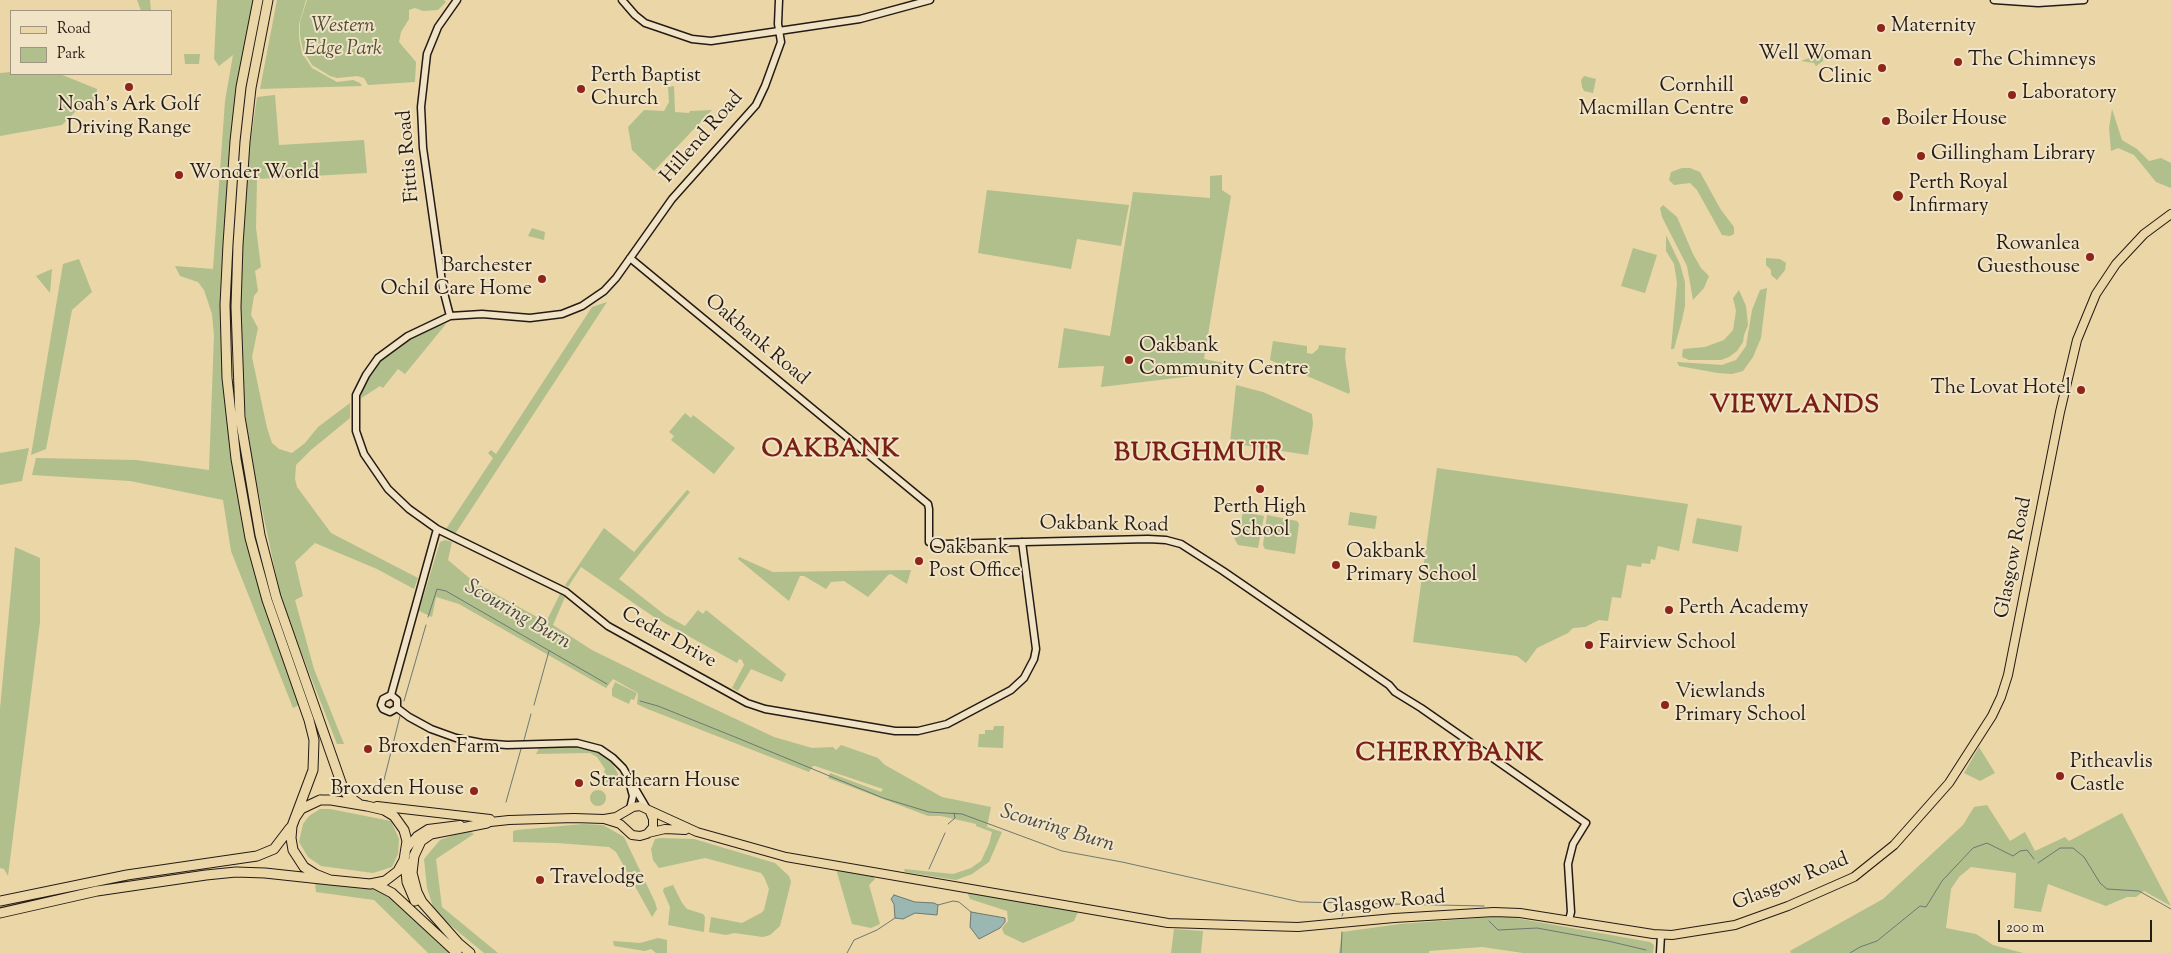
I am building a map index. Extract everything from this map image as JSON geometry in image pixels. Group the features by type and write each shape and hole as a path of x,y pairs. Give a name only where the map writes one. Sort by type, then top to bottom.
{"highway":[{"path":"258,0 241,88 235,141 226,288 227,378 236,459 250,538 267,600 309,720 314,740 313,770 293,822 291,844 299,862 309,871 330,880"},
{"path":"268,0 250,97 238,245 236,316 240,417 260,535 276,597 343,788 348,796 363,805"},
{"path":"0,901 127,875 257,856 274,849 306,806 320,800 363,805 384,810 398,820 406,835 407,881 416,902 458,949"},
{"path":"458,949 422,902 413,880 414,856 418,846 425,837 438,832 486,823"},
{"path":"375,884 394,875 401,867 407,851"},
{"path":"0,913 105,890 206,875 250,873 375,884 392,893 458,949 470,953"}],"main road":[{"name":"Glasgow Road","path":"697,832 768,853 809,862 1148,920 1224,926 1298,927 1394,918 1494,912 1520,913 1661,935 1740,923 1846,882 1867,869 1894,845 1949,783 1989,721 2004,690 2072,357 2082,327 2096,294 2116,264 2144,234 2171,214"},
{"path":"363,805 509,820"},
{"path":"407,851 416,836 428,829 509,820 604,819 616,817 637,806 697,832"},
{"path":"629,810 624,820 624,827 628,833 636,836 674,829 697,832"},
{"path":"648,833 654,823 649,810"},
{"path":"604,819 624,827"}],"street":[{"name":"Fittis Road","path":"450,316 443,289 424,157 421,107 427,54 438,27 457,0"},
{"path":"622,0 634,15 645,23 692,39 710,41 860,19 930,0"},
{"name":"Hillend Road","path":"450,316 482,314 530,318 547,317 569,312 590,302 604,292 672,199 756,105 766,86 781,42 778,24 778,0"},
{"path":"1994,0 2038,3 2084,0"},
{"name":"Oakbank Road","path":"630,258 928,504 929,542 942,544 1157,539 1171,541 1188,548 1586,823 1573,844 1568,864 1571,912 1569,920"},
{"name":"Cedar Drive","path":"450,316 408,336 378,358 362,382 356,395 356,431 364,454 373,470 388,489 437,529 566,592 608,626 747,703 765,709 900,732 936,727 954,721 1011,690 1024,678 1034,659 1036,649 1022,542"},
{"path":"391,696 437,529"},
{"path":"391,696 383,699 381,705 383,709 390,712 397,708"},
{"path":"391,696 397,700 397,708"},
{"path":"397,708 431,729 456,738 507,745 577,743 590,746 606,753 623,768 649,810"},
{"path":"623,768 632,791 629,810"},
{"path":"1660,953 1661,935"}],"green space":[{"path":"137,0 150,0 151,10 141,10"},
{"path":"217,0 258,0 251,34 225,250 232,455 299,705 293,708 231,551 223,500 130,481 32,475 36,458 136,460 209,470 214,336 212,314 204,290 198,282 180,276 175,266 213,269 225,101 233,55 219,66 214,59"},
{"path":"277,0 306,0 299,24 299,38 302,53 312,68 337,82 353,80 362,86 260,89"},
{"name":"Western Edge Park","path":"307,0 444,0 446,2 438,10 423,11 415,8 409,10 409,19 401,32 399,42 416,62 415,82 368,85 364,78 357,76 337,78 312,65 303,50 300,36 300,22"},
{"path":"1824,49 1823,61 1816,66 1814,63 1801,61 1809,58 1814,59 1816,53"},
{"path":"184,54 200,54 199,64 185,64"},
{"path":"10,72 10,75 62,75 97,89 96,103 77,110 62,125 0,136 0,73"},
{"path":"1584,76 1596,79 1593,93 1584,91 1581,80"},
{"path":"674,86 675,112 689,113 690,111 712,110 654,171 632,150 628,127 644,110 664,111 669,102 668,87"},
{"path":"275,95 279,145 364,140 367,173 257,179 256,228 261,267 255,271 258,291 254,296 251,315 258,328 252,357 267,428 272,443 279,449 292,453 305,443 318,427 350,403 350,418 296,465 295,479 297,487 331,533 418,578 414,589 377,569 315,543 295,562 303,596 295,600 314,669 344,744 337,744 282,603 249,448 240,361 240,294 248,159 257,97"},
{"path":"2112,109 2122,140 2137,149 2149,161 2161,158 2171,163 2171,188 2156,182 2134,155 2118,148 2111,151 2109,128"},
{"path":"1682,168 1690,168 1700,172 1721,210 1734,227 1734,234 1730,236 1722,235 1697,190 1690,183 1674,185 1669,180 1671,172"},
{"path":"1222,175 1222,190 1231,196 1204,359 1228,364 1226,372 1101,387 1104,366 1058,368 1064,328 1110,336 1133,192 1210,198 1210,176"},
{"path":"987,190 1129,205 1121,246 1077,239 1071,269 978,253"},
{"path":"1663,205 1677,217 1693,254 1701,268 1709,276 1704,288 1693,300 1687,266 1662,217 1660,208"},
{"path":"532,228 545,232 544,240 528,236"},
{"path":"1666,235 1680,264 1685,282 1685,306 1674,349 1671,349 1677,283 1674,264 1666,251"},
{"path":"1633,248 1657,255 1645,293 1621,286"},
{"path":"1766,258 1780,259 1786,263 1785,270 1777,280 1771,275 1771,270 1766,265"},
{"path":"79,259 92,292 72,310 46,449 31,455 63,264"},
{"path":"52,269 50,293 36,276"},
{"path":"1767,288 1761,338 1753,357 1743,371 1732,374 1718,373 1679,366 1677,362 1722,365 1736,360 1746,346 1752,310 1760,290"},
{"path":"1739,290 1746,306 1748,325 1743,342 1737,351 1721,360 1689,360 1682,357 1683,349 1705,347 1724,340 1733,330 1736,311 1733,298"},
{"path":"607,302 455,534 446,529 493,458 488,453 491,450 496,454 592,307"},
{"path":"446,324 405,374 398,369 383,388 380,386 360,399 365,381 379,362 405,339 432,327"},
{"path":"1273,341 1307,346 1307,353 1312,354 1318,349 1319,345 1346,348 1345,358 1349,394 1270,360"},
{"path":"1236,385 1263,392 1312,414 1313,424 1308,455 1230,443"},
{"path":"685,413 691,418 693,415 735,448 714,474 671,440 674,436 669,432"},
{"path":"29,448 22,481 0,485 0,453"},
{"path":"1437,468 1688,504 1679,551 1658,546 1655,560 1651,559 1650,564 1642,563 1641,567 1627,565 1621,598 1612,597 1608,621 1599,620 1585,627 1573,628 1568,633 1537,648 1526,663 1517,656 1413,642"},
{"path":"687,490 690,492 619,579 665,615 685,626 698,610 703,614 706,610 786,674 782,682 751,669 738,691 732,688 744,665 742,660 739,659 737,663 654,617 581,567 568,587 565,585 604,528 634,552"},
{"path":"1243,512 1264,516 1258,548 1238,545 1234,538 1238,537"},
{"path":"1350,512 1377,516 1375,529 1348,525"},
{"path":"1267,515 1297,521 1299,524 1295,554 1265,549 1263,545"},
{"path":"1697,518 1742,526 1738,552 1692,543"},
{"path":"445,540 452,542 448,560 474,582 546,622 560,594 565,597 553,625 592,650 655,681 774,737 812,748 833,747 836,750 841,745 878,758 885,765 942,797 991,807 987,827 1002,832 989,862 972,874 956,880 905,872 904,869 953,874 971,868 981,861 992,832 976,826 976,824 941,816 928,816 828,778 830,773 881,792 883,789 815,766 809,772 645,708 637,704 638,693 613,679 606,688 459,604 436,597 432,617 419,611 440,542"},
{"path":"15,547 40,558 40,622 8,876 4,869 0,868 0,709"},
{"path":"739,557 773,572 911,570 907,584 891,574 888,575 868,597 844,581 831,582 826,589 804,576 800,576 789,601 738,559"},
{"path":"615,682 637,693 634,700 631,699 629,704 612,696"},
{"path":"994,726 1004,726 1003,748 978,747 979,734 985,734 985,730 993,730"},
{"path":"582,746 601,753 611,761 618,774 618,783 614,786 609,786 605,782 603,778 605,769 597,757 590,753 536,754 539,748"},
{"path":"1979,747 1995,773 1980,781 1964,773"},
{"path":"598,790 604,792 606,798 604,804 598,806 592,804 590,798 592,792"},
{"path":"1987,805 2010,841 2025,832 2035,851 2065,837 2069,841 2122,813 2171,906 2144,891 2136,897 2127,897 2106,906 2048,884 2041,912 2014,908 2016,873 1971,867 1959,877 1951,889 1946,928 1976,934 1993,945 2023,953 1791,953 1790,951 1883,899 1963,825 1974,807"},
{"path":"320,809 330,809 391,821 399,839 398,854 392,867 373,873 321,866 308,857 299,842 303,824 309,816"},
{"path":"583,824 603,825 624,837 655,902 657,909 652,917 616,852 609,847 513,842 513,831"},
{"path":"467,830 474,834 436,859 442,907 498,953 484,953 444,920 433,907 427,888 424,859 440,840"},
{"path":"655,839 694,839 775,863 789,876 791,882 780,926 770,935 763,937 709,932 711,917 742,923 764,910 769,889 764,877 761,873 705,858 659,868 653,860 651,849"},
{"path":"836,869 873,876 875,879 869,885 880,924 871,928 852,924"},
{"path":"315,883 380,890 392,897 455,953 428,953 374,900 316,892"},
{"path":"673,885 687,909 703,914 705,917 704,932 668,925 670,907 663,891 664,888"},
{"path":"967,892 1078,912 1074,921 1023,943 1004,934 1002,928 1008,921 1007,911 970,899"},
{"path":"1510,917 1650,942 1654,945 1653,953 1523,953 1482,947 1429,951 1429,953 1339,953 1342,932 1400,924"},
{"path":"1174,929 1203,931 1201,953 1171,953"},
{"path":"658,938 667,940 667,953 656,953 651,949 645,951 614,946 613,941 640,943"}],"water":[{"path":"894,895 915,902 934,903 938,905 937,915 915,913 903,919 895,918 894,904 891,899"},
{"path":"971,912 1005,918 1005,922 1000,928 979,939 970,927"}],"waterway":[{"name":"Scouring Burn","path":"428,617 437,589 446,591 607,684"},
{"name":"Scouring Burn","path":"404,701 426,625"},
{"path":"534,705 549,651"},
{"name":"Scouring Burn","path":"640,701 658,706 883,798 929,812 962,814 1062,851 1122,862 1300,902 1484,906"},
{"path":"524,740 531,714"},
{"name":"Scouring Burn","path":"384,780 400,716"},
{"path":"506,802 521,749"},
{"path":"948,824 955,818 954,813"},
{"path":"929,869 945,833"},
{"path":"1850,953 1877,941 1920,906 1926,907 1942,881 1973,848 1987,843 2013,856 2020,851 2027,850 2034,859"},
{"path":"2038,863 2060,848 2073,848 2084,857 2100,883 2107,889 2139,891 2171,909"},
{"path":"938,905 953,901 959,902 971,912"},
{"path":"1342,916 1346,905"},
{"path":"847,953 854,940 877,930 895,918"},
{"name":"Scouring Burn","path":"1489,921 1498,930 1537,928 1646,950"},
{"path":"1341,953 1342,932"}],"place":[{"name":"Maternity","path":"1881,28"},
{"name":"The Chimneys","path":"1958,62"},
{"name":"Well Woman Clinic","path":"1882,68"},
{"name":"Noah's Ark Golf Driving Range","path":"129,87"},
{"name":"Perth Baptist Church","path":"581,89"},
{"name":"Laboratory","path":"2012,95"},
{"name":"Cornhill Macmillan Centre","path":"1744,100"},
{"name":"Boiler House","path":"1886,121"},
{"name":"Gillingham Library","path":"1921,156"},
{"name":"Wonder World","path":"179,175"},
{"name":"Perth Royal Infirmary","path":"1898,196"},
{"name":"Rowanlea Guesthouse","path":"2090,257"},
{"name":"Barchester Ochil Care Home","path":"542,279"},
{"name":"Oakbank Community Centre","path":"1129,360"},
{"name":"The Lovat Hotel","path":"2081,390"},
{"name":"Perth High School","path":"1260,489"},
{"name":"Oakbank Post Office","path":"919,561"},
{"name":"Oakbank Primary School","path":"1336,565"},
{"name":"Perth Academy","path":"1669,610"},
{"name":"Fairview School","path":"1589,645"},
{"name":"Viewlands Primary School","path":"1665,705"},
{"name":"Broxden Farm","path":"368,749"},
{"name":"Pitheavlis Castle","path":"2060,776"},
{"name":"Strathearn House","path":"579,783"},
{"name":"Broxden House","path":"474,791"},
{"name":"Travelodge","path":"540,880"}],"district":[{"name":"VIEWLANDS","path":"1795,408"},
{"name":"OAKBANK","path":"831,452"},
{"name":"BURGHMUIR","path":"1200,456"},
{"name":"CHERRYBANK","path":"1450,756"}]}
